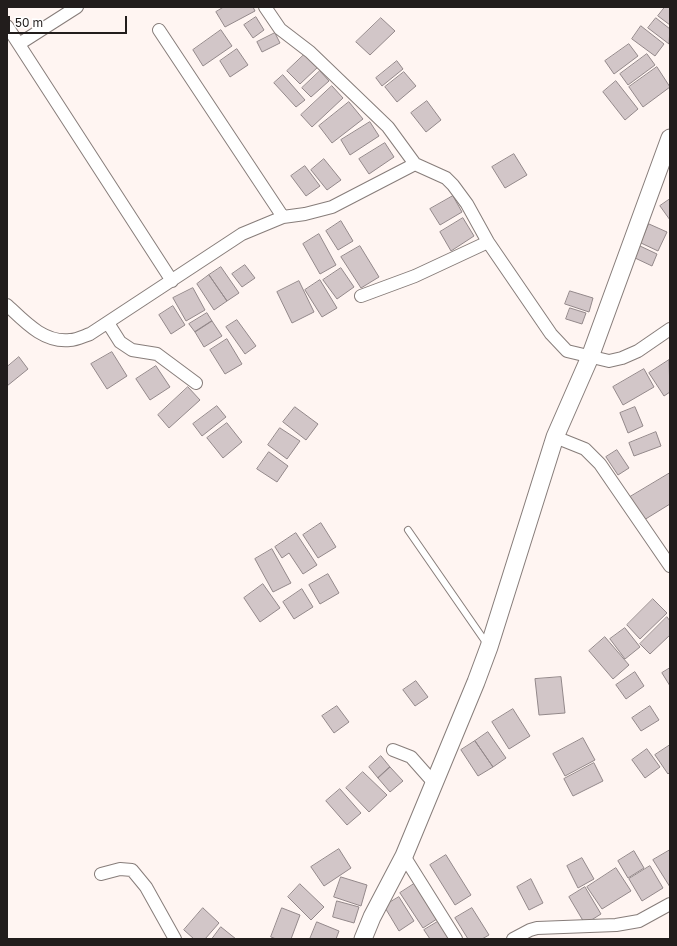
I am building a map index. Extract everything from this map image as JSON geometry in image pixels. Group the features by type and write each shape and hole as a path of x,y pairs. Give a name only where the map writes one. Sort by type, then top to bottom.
{"street":[{"path":"19,44 77,7"},
{"path":"265,7 280,29 320,62 388,127 415,164 446,178 453,185 467,204 488,242 551,334 567,350 609,361 622,358 638,351 668,335"},
{"path":"7,26 172,281"},
{"path":"158,30 283,217"},
{"path":"363,939 372,917 404,856 489,647 555,437 590,357 670,138"},
{"path":"7,305 26,323 49,338 70,340 90,334 242,234 283,217 305,214 332,207 415,164"},
{"path":"361,296 415,276 488,242"},
{"path":"108,323 120,342 132,350 157,354 196,383"},
{"path":"555,437 585,449 600,464 670,566"},
{"path":"393,750 411,757 434,783"},
{"path":"404,856 456,939"},
{"path":"100,874 120,869 132,870 146,887 174,939"},
{"path":"513,939 537,928 616,925 639,921 670,904"}],"lane":[{"path":"408,530 489,647"}],"building":[{"path":"224,7 253,7 255,11 225,27 216,12"},
{"path":"665,7 670,7 670,25 658,16"},
{"path":"256,17 264,30 253,38 244,25"},
{"path":"381,18 395,31 370,55 356,42"},
{"path":"656,18 670,29 669,44 648,28"},
{"path":"641,26 664,44 655,56 632,39"},
{"path":"221,30 232,46 203,66 193,50"},
{"path":"275,33 280,43 262,52 257,42"},
{"path":"629,44 638,56 614,74 605,61"},
{"path":"237,49 248,65 230,77 220,61"},
{"path":"306,53 319,66 300,84 287,71"},
{"path":"647,54 655,65 628,85 620,74"},
{"path":"397,61 403,69 382,86 376,78"},
{"path":"657,67 670,87 643,107 629,87"},
{"path":"320,71 329,81 311,97 302,88"},
{"path":"404,72 416,86 397,102 385,87"},
{"path":"283,75 305,100 296,107 274,83"},
{"path":"616,81 638,109 625,120 603,92"},
{"path":"332,86 343,98 312,127 301,115"},
{"path":"427,101 441,120 426,132 411,113"},
{"path":"349,102 363,119 332,143 319,126"},
{"path":"370,122 379,136 350,155 341,140"},
{"path":"385,143 394,157 369,174 359,159"},
{"path":"514,154 527,175 505,188 492,167"},
{"path":"324,159 341,180 327,190 311,170"},
{"path":"305,166 320,186 306,196 291,176"},
{"path":"453,196 462,212 440,225 430,209"},
{"path":"670,199 670,220 660,206"},
{"path":"463,218 474,236 451,251 440,232"},
{"path":"341,221 353,241 338,250 326,231"},
{"path":"649,224 667,232 658,251 641,243"},
{"path":"319,234 336,265 320,274 303,244"},
{"path":"360,246 379,277 361,288 341,257"},
{"path":"640,246 657,254 652,266 635,258"},
{"path":"245,265 255,278 242,287 232,274"},
{"path":"221,267 239,293 227,301 209,275"},
{"path":"341,268 354,287 337,299 323,280"},
{"path":"209,275 227,301 214,310 197,284"},
{"path":"320,280 337,308 322,317 305,290"},
{"path":"299,281 314,312 292,323 277,292"},
{"path":"193,288 205,310 186,321 173,298"},
{"path":"570,291 593,298 589,312 565,304"},
{"path":"173,306 185,325 171,334 159,315"},
{"path":"570,308 586,313 582,324 566,319"},
{"path":"207,313 212,321 195,332 189,324"},
{"path":"237,320 256,346 245,354 226,327"},
{"path":"212,321 222,336 204,347 195,332"},
{"path":"227,339 242,364 225,374 210,350"},
{"path":"112,352 127,376 107,389 91,364"},
{"path":"19,357 28,369 7,386 7,367"},
{"path":"669,360 670,392 664,396 649,373"},
{"path":"156,366 170,387 150,400 136,379"},
{"path":"644,369 654,387 623,405 613,387"},
{"path":"188,387 200,400 169,428 158,415"},
{"path":"217,406 226,417 202,436 193,424"},
{"path":"295,407 318,424 306,440 283,422"},
{"path":"635,407 643,426 628,433 620,413"},
{"path":"227,423 242,442 223,458 207,438"},
{"path":"280,428 300,441 287,459 268,445"},
{"path":"656,432 661,446 634,456 629,443"},
{"path":"617,450 629,468 618,475 606,457"},
{"path":"269,452 288,466 277,482 257,469"},
{"path":"670,473 670,504 644,520 630,497"},
{"path":"321,523 336,547 318,558 303,535"},
{"path":"296,533 317,565 303,574 289,553 282,558 275,547"},
{"path":"272,549 291,583 273,592 255,559"},
{"path":"328,574 339,593 320,604 309,585"},
{"path":"263,584 280,608 260,622 244,598"},
{"path":"302,589 313,607 294,619 283,602"},
{"path":"653,599 667,613 640,639 627,625"},
{"path":"667,617 670,621 670,635 650,654 640,644"},
{"path":"625,628 640,647 625,659 610,639"},
{"path":"605,637 629,665 613,679 589,651"},
{"path":"670,668 670,686 662,673"},
{"path":"635,672 644,686 626,699 616,685"},
{"path":"561,677 565,713 539,715 535,679"},
{"path":"416,681 428,697 415,706 403,690"},
{"path":"337,706 349,722 334,733 322,716"},
{"path":"650,706 659,720 641,731 632,718"},
{"path":"513,709 530,736 509,749 492,722"},
{"path":"488,732 506,758 493,767 475,741"},
{"path":"583,738 595,760 565,776 553,754"},
{"path":"475,741 493,767 478,776 461,750"},
{"path":"670,745 670,772 668,774 655,755"},
{"path":"647,749 660,767 645,778 632,760"},
{"path":"381,756 390,767 378,778 369,767"},
{"path":"594,763 603,781 573,796 564,779"},
{"path":"390,767 403,781 390,792 378,778"},
{"path":"363,772 387,795 369,812 346,788"},
{"path":"340,789 361,813 347,825 326,801"},
{"path":"339,849 351,868 324,886 311,867"},
{"path":"670,850 670,887 653,860"},
{"path":"634,851 644,868 628,878 618,861"},
{"path":"446,855 471,895 455,905 430,865"},
{"path":"582,858 594,879 578,888 567,866"},
{"path":"650,866 663,888 642,901 629,879"},
{"path":"616,868 631,891 602,909 587,887"},
{"path":"341,877 367,885 361,906 334,897"},
{"path":"531,879 543,903 529,910 517,887"},
{"path":"417,882 440,917 423,928 400,893"},
{"path":"300,884 324,907 311,920 288,897"},
{"path":"585,887 601,914 585,924 569,897"},
{"path":"399,897 414,921 399,931 384,906"},
{"path":"337,901 359,907 354,923 333,917"},
{"path":"203,908 219,923 205,939 194,939 184,930"},
{"path":"282,908 300,915 291,939 276,939 271,937"},
{"path":"472,908 489,935 482,939 468,939 455,918"},
{"path":"439,921 451,939 430,939 424,930"},
{"path":"317,922 339,931 336,939 310,939"},
{"path":"221,927 236,939 212,939"}]}
